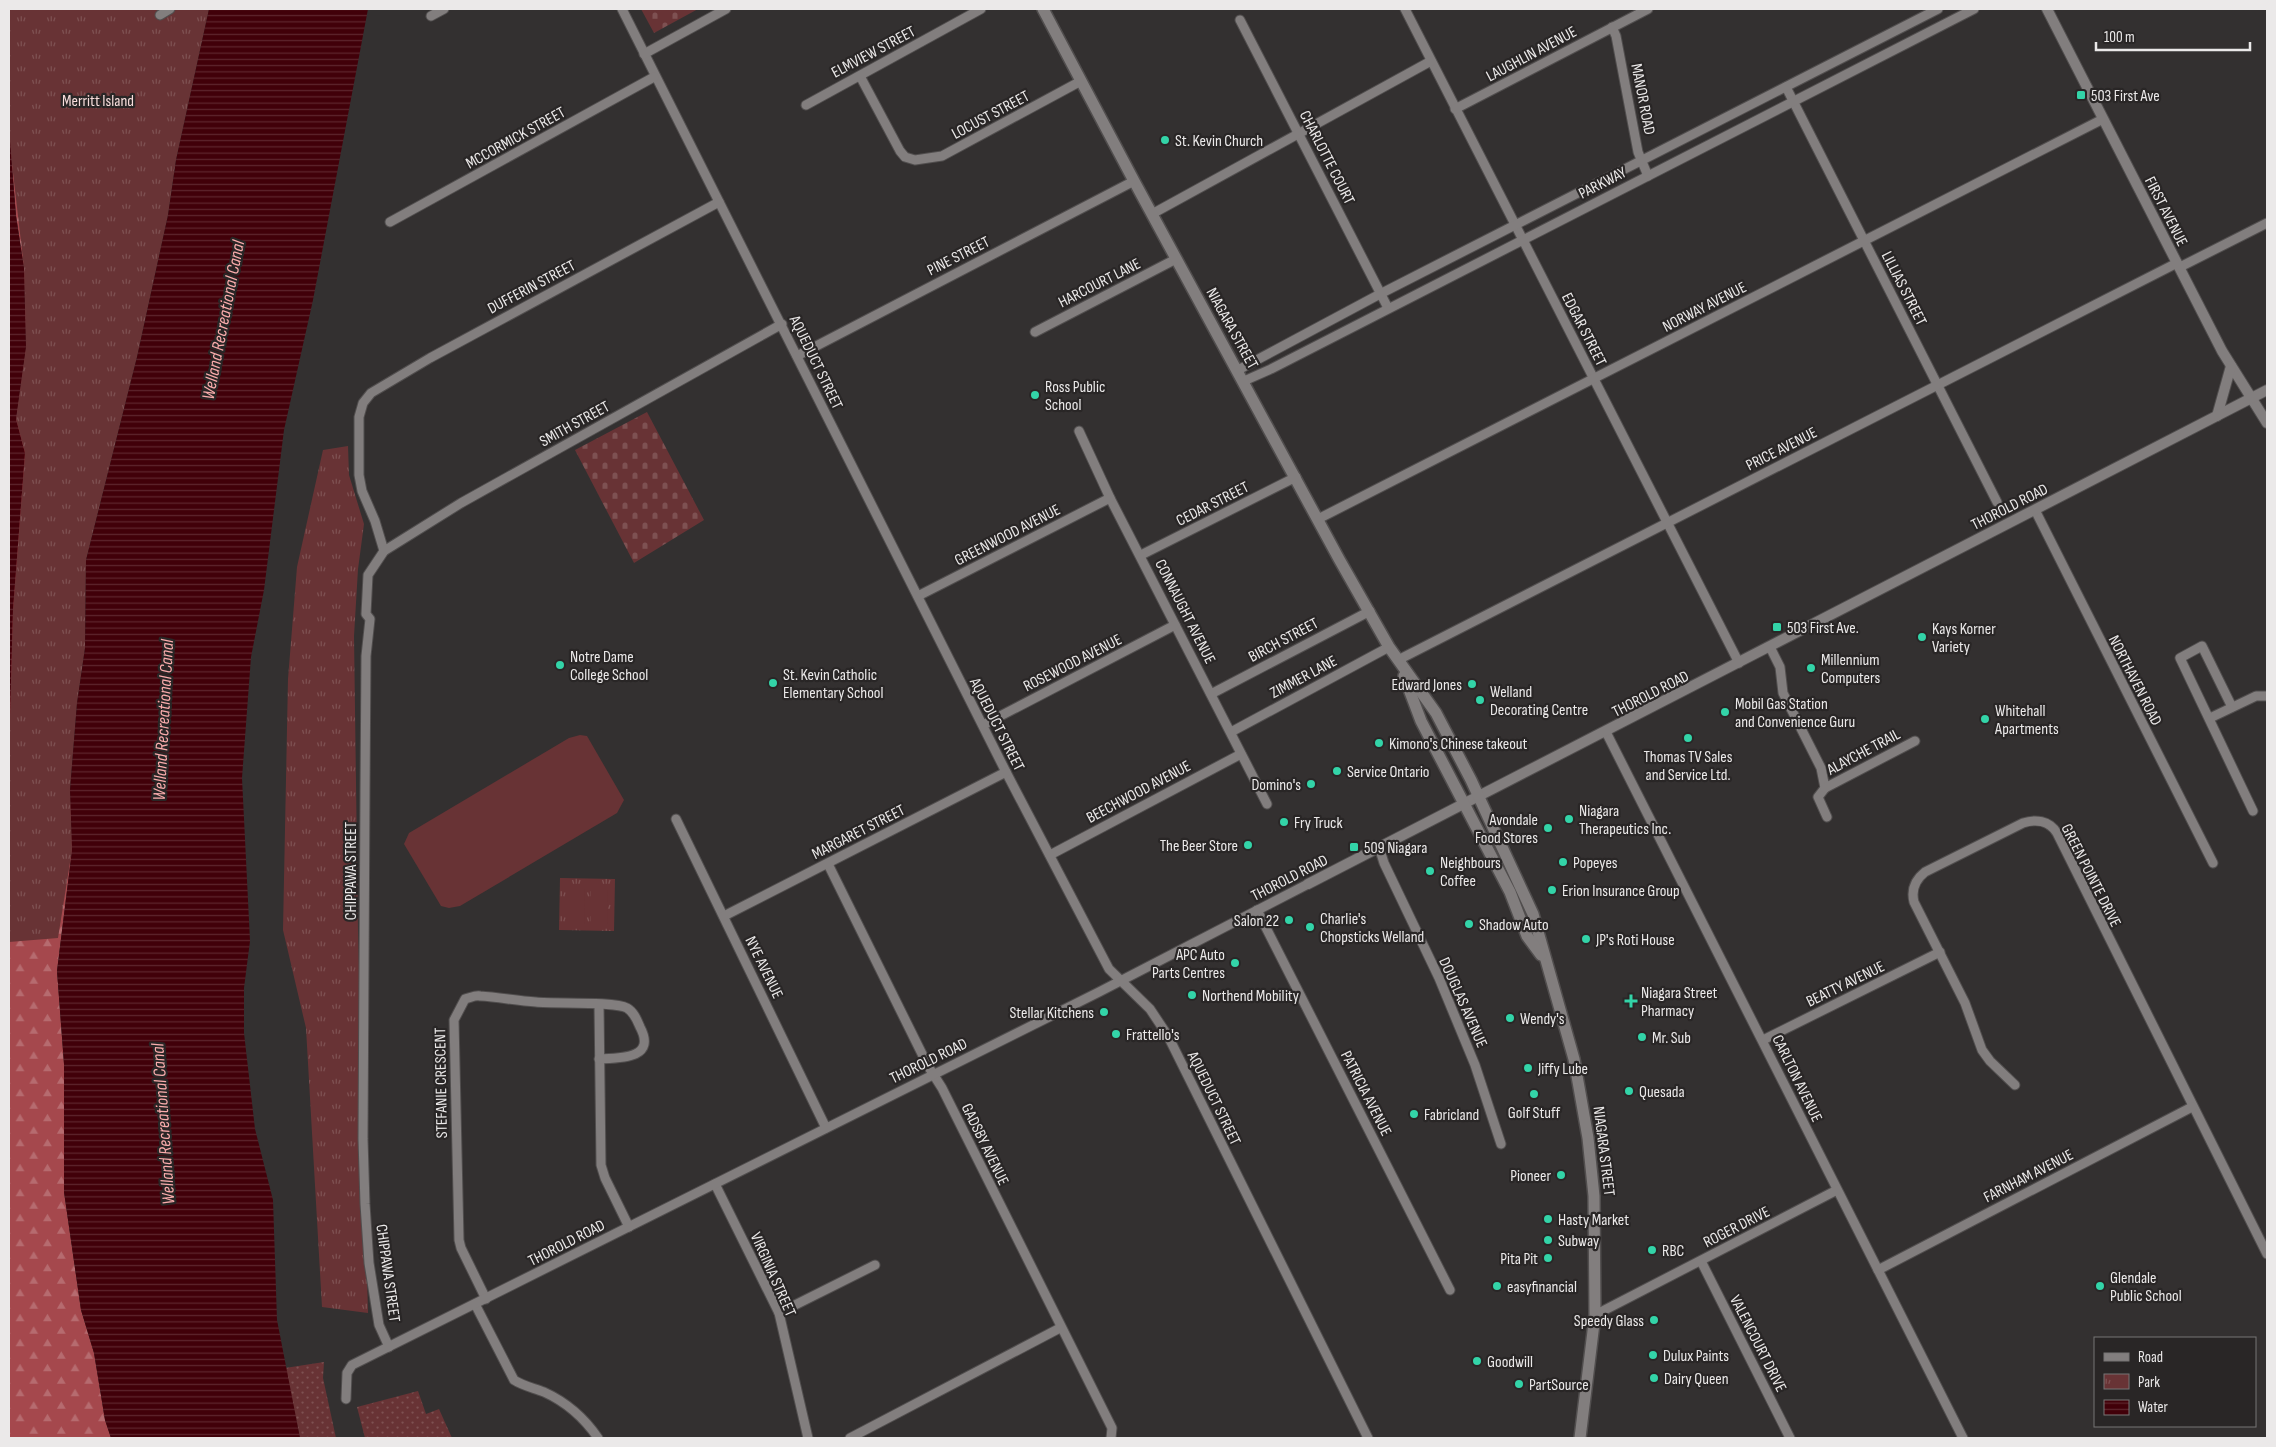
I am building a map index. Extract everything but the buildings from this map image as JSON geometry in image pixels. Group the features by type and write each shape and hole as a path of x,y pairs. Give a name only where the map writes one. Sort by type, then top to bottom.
{"main road":[{"name":"NIAGARA STREET","path":"1043,9 1176,259 1389,647 1436,713 1479,796 1533,914 1574,1059 1588,1138 1596,1224 1596,1315 1580,1438"},
{"name":"NIAGARA STREET","path":"1398,660 1421,720 1510,892 1527,936 1546,961"}],"street":[{"path":"160,15 170,9"},
{"path":"431,16 444,9"},
{"name":"AQUEDUCT STREET","path":"622,9 654,77 782,324 1006,772 1109,969 1150,1009 1168,1036 1368,1438"},
{"path":"644,54 726,9"},
{"name":"ELMVIEW STREET","path":"806,105 981,9"},
{"name":"EDGAR STREET","path":"1405,9 1739,663"},
{"name":"LAUGHLIN AVENUE","path":"1455,109 1648,9"},
{"name":"PARKWAY","path":"1241,375 1380,294 1938,9"},
{"name":"PARKWAY","path":"1241,375 1271,369 1793,100 1974,9"},
{"name":"FIRST AVENUE","path":"2047,9 2231,366 2267,423"},
{"name":"CHARLOTTE COURT","path":"1240,20 1388,308"},
{"name":"MANOR ROAD","path":"1612,27 1616,36 1640,160 1648,176"},
{"path":"1899,28 1907,43"},
{"path":"1152,214 1431,61"},
{"name":"LOCUST STREET","path":"860,76 900,151 908,158 919,160 942,156 1081,81"},
{"name":"MCCORMICK STREET","path":"390,222 654,77"},
{"name":"LILLIAS STREET","path":"1786,87 1997,502"},
{"name":"NORWAY AVENUE","path":"1318,519 2103,119"},
{"name":"PINE STREET","path":"797,356 1134,181"},
{"name":"DUFFERIN STREET","path":"384,552 362,491 360,475 359,417 363,403 376,388 719,202"},
{"name":"PRICE AVENUE","path":"1398,660 1937,385 2267,222"},
{"name":"HARCOURT LANE","path":"1035,332 1176,259"},
{"name":"SMITH STREET","path":"384,552 461,503 782,324"},
{"path":"2217,416 2231,366"},
{"name":"THOROLD ROAD","path":"346,1399 346,1376 349,1368 389,1346 1121,981 2267,390"},
{"name":"CONNAUGHT AVENUE","path":"1079,431 1110,498 1141,555 1231,732 1240,754 1267,804"},
{"name":"CEDAR STREET","path":"1141,555 1296,477"},
{"name":"GREENWOOD AVENUE","path":"918,596 1110,498"},
{"name":"NORTHAVEN ROAD","path":"2035,510 2213,863"},
{"name":"CHIPPAWA STREET","path":"384,552 368,575 366,603 366,614 370,619 366,656 363,1139 369,1263 379,1325 389,1346"},
{"name":"BIRCH STREET","path":"1212,694 1370,611"},
{"name":"ROSEWOOD AVENUE","path":"983,725 1175,625"},
{"path":"2232,707 2202,646 2180,658 2253,811"},
{"name":"ZIMMER LANE","path":"1231,732 1389,647"},
{"path":"1770,647 1780,667 1783,693 1821,768 1825,788 1818,798 1827,817"},
{"path":"2210,718 2256,696 2264,694 2267,696"},
{"name":"CARLTON AVENUE","path":"1606,732 1963,1438"},
{"name":"ALAYCHE TRAIL","path":"1825,788 1915,741"},
{"name":"BEECHWOOD AVENUE","path":"1050,855 1240,754"},
{"name":"MARGARET STREET","path":"724,916 1006,772"},
{"name":"NYE AVENUE","path":"676,819 826,1128"},
{"name":"GREEN POINTE DRIVE","path":"2015,1085 1990,1061 1982,1050 1965,1003 1914,902 1913,891 1918,878 1925,872 2023,823 2036,820 2048,824 2057,832 2192,1107 2267,1254"},
{"name":"DOUGLAS AVENUE","path":"1380,847 1384,863 1439,978 1475,1066 1501,1144"},
{"name":"GADSBY AVENUE","path":"828,864 1112,1428 1111,1438"},
{"name":"PATRICIA AVENUE","path":"1257,910 1450,1290"},
{"name":"BEATTY AVENUE","path":"1763,1040 1940,952"},
{"name":"STEFANIE CRESCENT","path":"486,1299 461,1248 459,1240 454,1020 465,999 477,995 628,1009 633,1013 643,1032 644,1043 640,1050 635,1055 599,1059"},
{"path":"599,1005 601,1164 605,1178 629,1227"},
{"name":"FARNHAM AVENUE","path":"1878,1270 2192,1107"},
{"name":"VIRGINIA STREET","path":"715,1184 779,1313 808,1438"},
{"name":"ROGER DRIVE","path":"1596,1315 1837,1190"},
{"name":"VALENCOURT DRIVE","path":"1701,1261 1790,1438"},
{"path":"779,1313 874,1265"},
{"path":"475,1304 514,1380 545,1393 573,1410 587,1423 598,1438"},
{"path":"850,1438 1060,1328"}],"green space":[{"name":"Merritt Island","path":"9,9 209,9 176,160 168,215 137,357 86,560 85,648 77,703 70,790 72,850 58,938 9,942 9,751 13,610 25,453 16,419 26,347 24,268 9,138"},
{"path":"641,9 698,9 654,33"},
{"path":"9,16 70,790 72,850 57,971 64,1064 64,1192 81,1310 94,1353 105,1420 111,1438 9,1438 9,751 16,419 26,347 24,268 16,216 9,129"},
{"path":"647,412 704,520 634,563 575,450"},
{"path":"348,446 349,475 364,524 358,569 354,636 358,930 368,1313 322,1307 306,1028 283,930 288,679 297,567 323,450"},
{"path":"580,735 587,736 624,800 617,813 460,906 449,908 441,906 404,844 409,833 569,738"},
{"path":"560,878 615,879 614,931 559,930"},
{"path":"568,888 585,888 584,925 568,925"},
{"path":"591,889 608,889 607,925 591,925"},
{"path":"324,1362 323,1378 336,1438 300,1438 285,1368"},
{"path":"418,1391 426,1414 439,1409 452,1438 365,1438 357,1407"}],"water":[{"name":"Welland Recreational Canal","path":"209,9 368,9 313,300 284,430 264,590 251,657 242,778 250,941 244,988 244,1033 255,1129 273,1200 277,1320 300,1438 111,1438 105,1420 94,1353 81,1310 64,1192 64,1064 57,971 72,850 70,790 77,703 85,648 86,560 137,357 168,215 176,160"},
{"path":"9,129 16,216 24,268 26,347 16,419 25,453 13,610 9,751"}],"place":[{"name":"503 First Ave","path":"2081,95"},
{"name":"St. Kevin Church","path":"1165,140"},
{"name":"Ross Public School","path":"1035,395"},
{"name":"503 First Ave.","path":"1777,627"},
{"name":"Kays Korner Variety","path":"1922,637"},
{"name":"Notre Dame College School","path":"560,665"},
{"name":"Millennium Computers","path":"1811,668"},
{"name":"St. Kevin Catholic Elementary School","path":"773,683"},
{"name":"Edward Jones","path":"1472,684"},
{"name":"Welland Decorating Centre","path":"1480,700"},
{"name":"Mobil Gas Station and Convenience Guru","path":"1725,712"},
{"name":"Whitehall Apartments","path":"1985,719"},
{"name":"Thomas TV Sales and Service Ltd.","path":"1688,738"},
{"name":"Kimono's Chinese takeout","path":"1379,743"},
{"name":"Service Ontario","path":"1337,771"},
{"name":"Domino's","path":"1311,784"},
{"name":"Niagara Therapeutics Inc.","path":"1569,819"},
{"name":"Fry Truck","path":"1284,822"},
{"name":"Avondale Food Stores","path":"1548,828"},
{"name":"The Beer Store","path":"1248,845"},
{"name":"509 Niagara","path":"1354,847"},
{"name":"Popeyes","path":"1563,862"},
{"name":"Neighbours Coffee","path":"1430,871"},
{"name":"Erion Insurance Group","path":"1552,890"},
{"name":"Salon 22","path":"1289,920"},
{"name":"Shadow Auto","path":"1469,924"},
{"name":"Charlie's Chopsticks Welland","path":"1310,927"},
{"name":"JP's Roti House","path":"1586,939"},
{"name":"APC Auto Parts Centres","path":"1235,963"},
{"name":"Northend Mobility","path":"1192,995"},
{"name":"Niagara Street Pharmacy","path":"1631,1001"},
{"name":"Stellar Kitchens","path":"1104,1012"},
{"name":"Wendy's","path":"1510,1018"},
{"name":"Frattello's","path":"1116,1034"},
{"name":"Mr. Sub","path":"1642,1037"},
{"name":"Jiffy Lube","path":"1528,1068"},
{"name":"Quesada","path":"1629,1091"},
{"name":"Golf Stuff","path":"1534,1094"},
{"name":"Fabricland","path":"1414,1114"},
{"name":"Pioneer","path":"1561,1175"},
{"name":"Hasty Market","path":"1548,1219"},
{"name":"Subway","path":"1548,1240"},
{"name":"RBC","path":"1652,1250"},
{"name":"Pita Pit","path":"1548,1258"},
{"name":"easyfinancial","path":"1497,1286"},
{"name":"Glendale Public School","path":"2100,1286"},
{"name":"Speedy Glass","path":"1654,1320"},
{"name":"Dulux Paints","path":"1653,1355"},
{"name":"Goodwill","path":"1477,1361"},
{"name":"Dairy Queen","path":"1654,1378"},
{"name":"PartSource","path":"1519,1384"}]}
